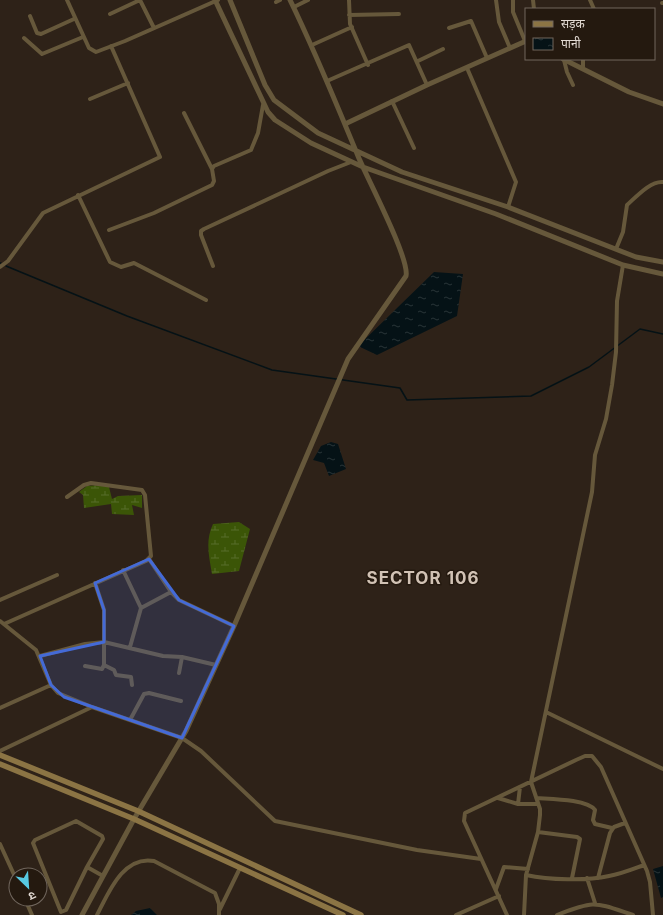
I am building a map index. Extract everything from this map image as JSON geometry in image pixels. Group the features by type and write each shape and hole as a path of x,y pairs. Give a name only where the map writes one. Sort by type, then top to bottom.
{"main road":[{"path":"0,755 138,811 361,915"},
{"path":"0,764 134,819 343,915"}],"street":[{"path":"67,0 74,19 92,51 111,46 209,2 217,0 263,105 275,120 311,143 351,162 502,216 623,265 663,274"},
{"path":"110,14 140,0 154,28"},
{"path":"230,0 265,85 274,100 318,133 356,152 402,172 508,207 636,257 663,262"},
{"path":"82,915 138,811 182,738 234,626 335,387 351,354 401,284 406,273 405,264 398,247 364,167 356,152 312,45 290,0"},
{"path":"294,7 308,0"},
{"path":"348,0 349,15 352,27 368,65"},
{"path":"496,0 499,22 510,48"},
{"path":"345,124 392,101 525,41 513,12 513,0"},
{"path":"349,15 399,14"},
{"path":"30,16 37,33 41,34 74,19"},
{"path":"449,28 471,21 487,58"},
{"path":"312,45 352,27"},
{"path":"24,38 42,54 83,37"},
{"path":"327,81 368,65 409,45 418,61 427,85"},
{"path":"0,267 8,261 43,213 160,157 111,46"},
{"path":"418,61 443,49"},
{"path":"564,60 572,85"},
{"path":"566,60 628,92 663,104"},
{"path":"583,60 583,69"},
{"path":"467,68 516,182 508,207"},
{"path":"90,99 128,83"},
{"path":"392,101 414,148"},
{"path":"212,169 214,166 251,150 258,133 263,105"},
{"path":"109,230 154,213 212,185 214,181 212,169 184,113"},
{"path":"213,266 201,236 204,228 328,171 351,162"},
{"path":"616,248 623,232 627,205 650,186 663,182"},
{"path":"78,195 110,262 121,267 134,263 206,300"},
{"path":"524,915 526,875 538,832 540,809 530,782 592,492 595,455 608,406 616,352 617,301 623,265"},
{"path":"4,624 149,559 152,553 145,494 142,490 91,483 84,485 67,497"},
{"path":"149,559 171,592 179,600 234,626"},
{"path":"123,570 141,608 130,647"},
{"path":"0,600 57,575"},
{"path":"85,666 102,669 104,665 104,610 95,582"},
{"path":"141,608 171,592"},
{"path":"0,620 30,645 40,656 51,685 64,696 182,738 201,751 267,816 279,823 417,850 481,859"},
{"path":"40,656 86,644 104,642 163,656 182,656 216,665"},
{"path":"179,673 182,656"},
{"path":"104,665 114,670 116,675 131,677 132,685"},
{"path":"0,708 51,685"},
{"path":"130,720 144,694 149,693 181,701"},
{"path":"0,751 92,707"},
{"path":"546,712 663,769"},
{"path":"507,915 481,859 464,816 467,811 498,798 585,756 592,756 601,767 644,865 650,882 653,915"},
{"path":"518,804 520,787"},
{"path":"498,798 518,804 538,804"},
{"path":"537,798 578,802 593,808 595,810 593,820 595,824 612,828 625,823"},
{"path":"72,822 80,822 102,836 103,839 87,867 66,910 60,912 33,843 72,822"},
{"path":"598,878 612,828"},
{"path":"538,832 577,837 580,839 572,878"},
{"path":"0,844 11,867"},
{"path":"97,915 121,874 133,865 148,860 215,893 218,898 219,913"},
{"path":"526,875 598,878 644,865"},
{"path":"87,867 103,876"},
{"path":"496,889 504,867 528,869"},
{"path":"219,913 240,868"},
{"path":"587,878 595,903"},
{"path":"456,915 499,896"},
{"path":"556,915 583,905 595,903 633,915"}],"highlighted area":[{"path":"149,559 179,600 234,626 182,738 64,697 51,685 40,656 104,642 104,610 95,583"}],"green space":[{"path":"99,485 109,487 112,499 118,496 142,495 142,508 132,505 134,515 112,514 111,504 84,508 83,495 79,492 87,486"},
{"path":"239,522 250,529 239,571 212,574 208,543 213,524"}],"water":[{"path":"434,272 463,274 457,316 377,355 358,346"},
{"path":"331,442 338,444 346,469 329,476 324,463 313,460 321,446"},
{"path":"663,866 663,897 661,898 653,869"},
{"path":"150,908 157,915 131,915 136,911"}],"waterway":[{"path":"6,266 127,316 272,370 400,388 407,400 531,396 589,367 640,329 663,334"}],"district":[{"name":"SECTOR 106","path":"423,578"}]}
